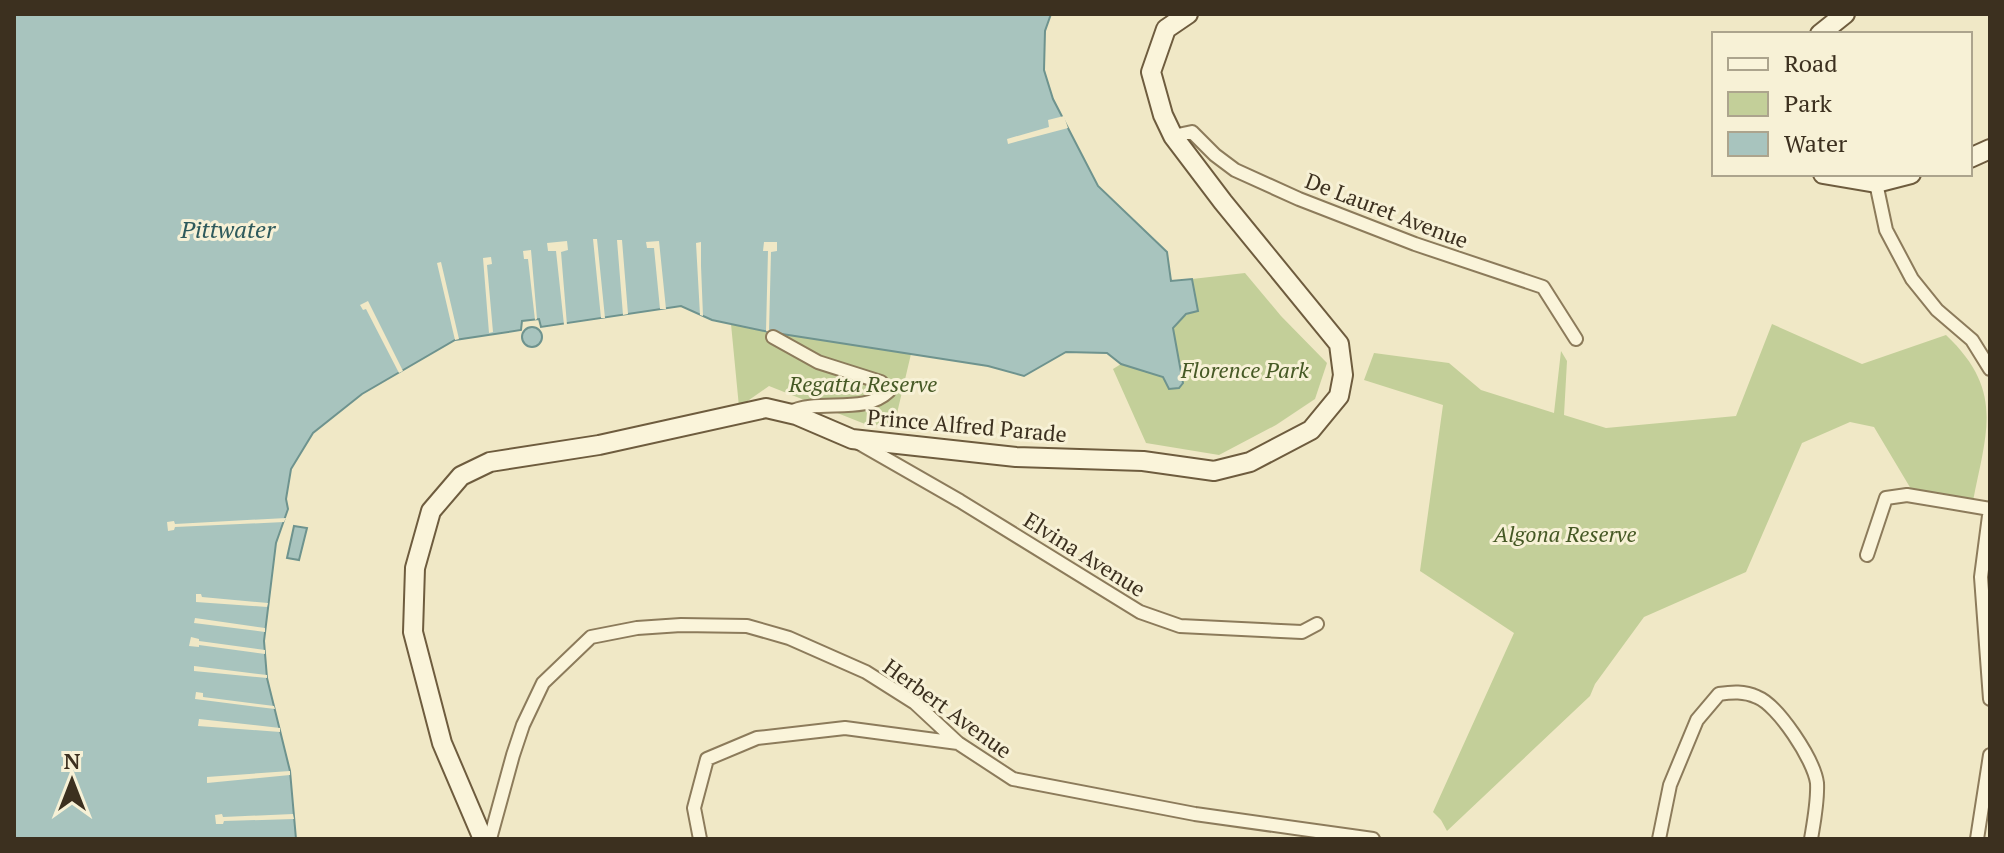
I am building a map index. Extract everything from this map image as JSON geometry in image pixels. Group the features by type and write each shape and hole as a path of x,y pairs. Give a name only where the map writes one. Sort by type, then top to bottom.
{"street":[{"name":"Prince Alfred Parade","path":"483,839 442,743 413,632 415,568 431,511 461,476 490,462 599,445 766,408 788,413 852,439 1016,457 1143,461 1214,471 1250,462 1311,430 1339,396 1343,375 1339,344 1292,289 1173,136 1163,115 1151,72 1166,29 1188,14"},
{"path":"1822,32 1845,14"},
{"name":"De Lauret Avenue","path":"1173,136 1192,132 1235,170 1286,193 1415,244 1543,287 1576,339"},
{"path":"1835,176 1876,183 1903,176"},
{"path":"1876,183 1886,230 1912,279 1937,310 1972,340 1990,369"},
{"path":"773,337 818,362 881,382 889,391 880,400 803,406 788,413"},
{"name":"Elvina Avenue","path":"852,439 960,501 1140,612 1180,626 1302,632 1317,624"},
{"path":"1867,555 1886,498 1907,495 1990,508 1981,577 1990,699"},
{"name":"Herbert Avenue","path":"490,839 523,725 543,683 591,637 637,628 681,625 747,626 789,638 866,672 915,703 958,743 1013,779 1195,814 1373,839"},
{"path":"1659,839 1670,785 1697,720 1719,694 1739,692 1758,697 1770,706 1806,754 1817,781 1811,839"},
{"path":"700,839 694,808 707,759 757,738 845,728 958,743"},
{"path":"1977,839 1990,755"}],"green space":[{"name":"Florence Park","path":"1245,273 1327,363 1315,399 1276,425 1219,455 1146,443 1113,369 1121,364 1163,377 1174,328 1188,314 1198,310 1192,279"},
{"name":"Regatta Reserve","path":"731,324 911,354 894,426 865,424 769,386 739,407"},
{"name":"Algona Reserve","path":"1772,324 1862,364 1946,335 1977,374 1984,393 1986,432 1973,501 1921,502 1874,427 1850,422 1802,443 1746,572 1644,617 1595,684 1590,696 1447,831 1433,812 1514,633 1420,571 1443,405 1364,380 1374,353 1449,363 1481,390 1554,413 1561,351 1567,361 1564,415 1606,428 1736,416"}],"water":[{"name":"Pittwater","path":"14,14 1051,14 1045,31 1044,70 1053,99 1098,186 1167,252 1171,281 1192,279 1198,311 1186,314 1173,328 1183,383 1179,388 1169,389 1163,377 1121,364 1107,353 1066,352 1024,376 988,366 769,332 712,320 681,306 541,327 539,319 522,321 521,330 455,340 362,394 313,433 291,469 286,499 288,509 276,543 264,641 267,678 290,771 296,839 14,839"},
{"path":"532,327 539,330 542,337 539,344 532,347 525,344 522,337 525,330"},
{"path":"294,526 307,528 299,560 287,558"}],"pier":[{"path":"1064,116 1068,128 1008,144 1007,139 1049,127 1048,120"},
{"path":"593,239 597,239 605,318 601,318"},
{"path":"617,240 622,240 628,314 623,315"},
{"path":"567,241 568,250 561,252 567,325 564,325 556,251 548,251 547,243"},
{"path":"659,241 666,309 660,309 654,248 647,248 646,242"},
{"path":"701,242 703,316 700,315 696,243"},
{"path":"764,242 777,242 777,251 771,252 769,332 766,331 768,251 763,251"},
{"path":"531,250 535,320 528,259 524,259 523,251"},
{"path":"491,257 492,264 487,265 493,332 489,333 483,258"},
{"path":"441,262 459,339 455,340 437,263"},
{"path":"368,301 403,371 399,373 366,309 363,310 360,305"},
{"path":"286,518 284,522 175,527 168,531 167,522 174,521 175,524"},
{"path":"196,594 268,603 267,607 196,602"},
{"path":"195,618 265,628 265,632 194,623"},
{"path":"191,637 199,641 265,650 265,654 189,646"},
{"path":"194,666 267,675 267,678 194,671"},
{"path":"196,692 203,693 203,697 274,706 275,709 195,699"},
{"path":"199,719 280,728 280,732 198,726"},
{"path":"290,771 290,775 207,783 207,777"},
{"path":"222,814 223,817 293,814 294,819 224,821 223,824 216,824 215,815"}]}
